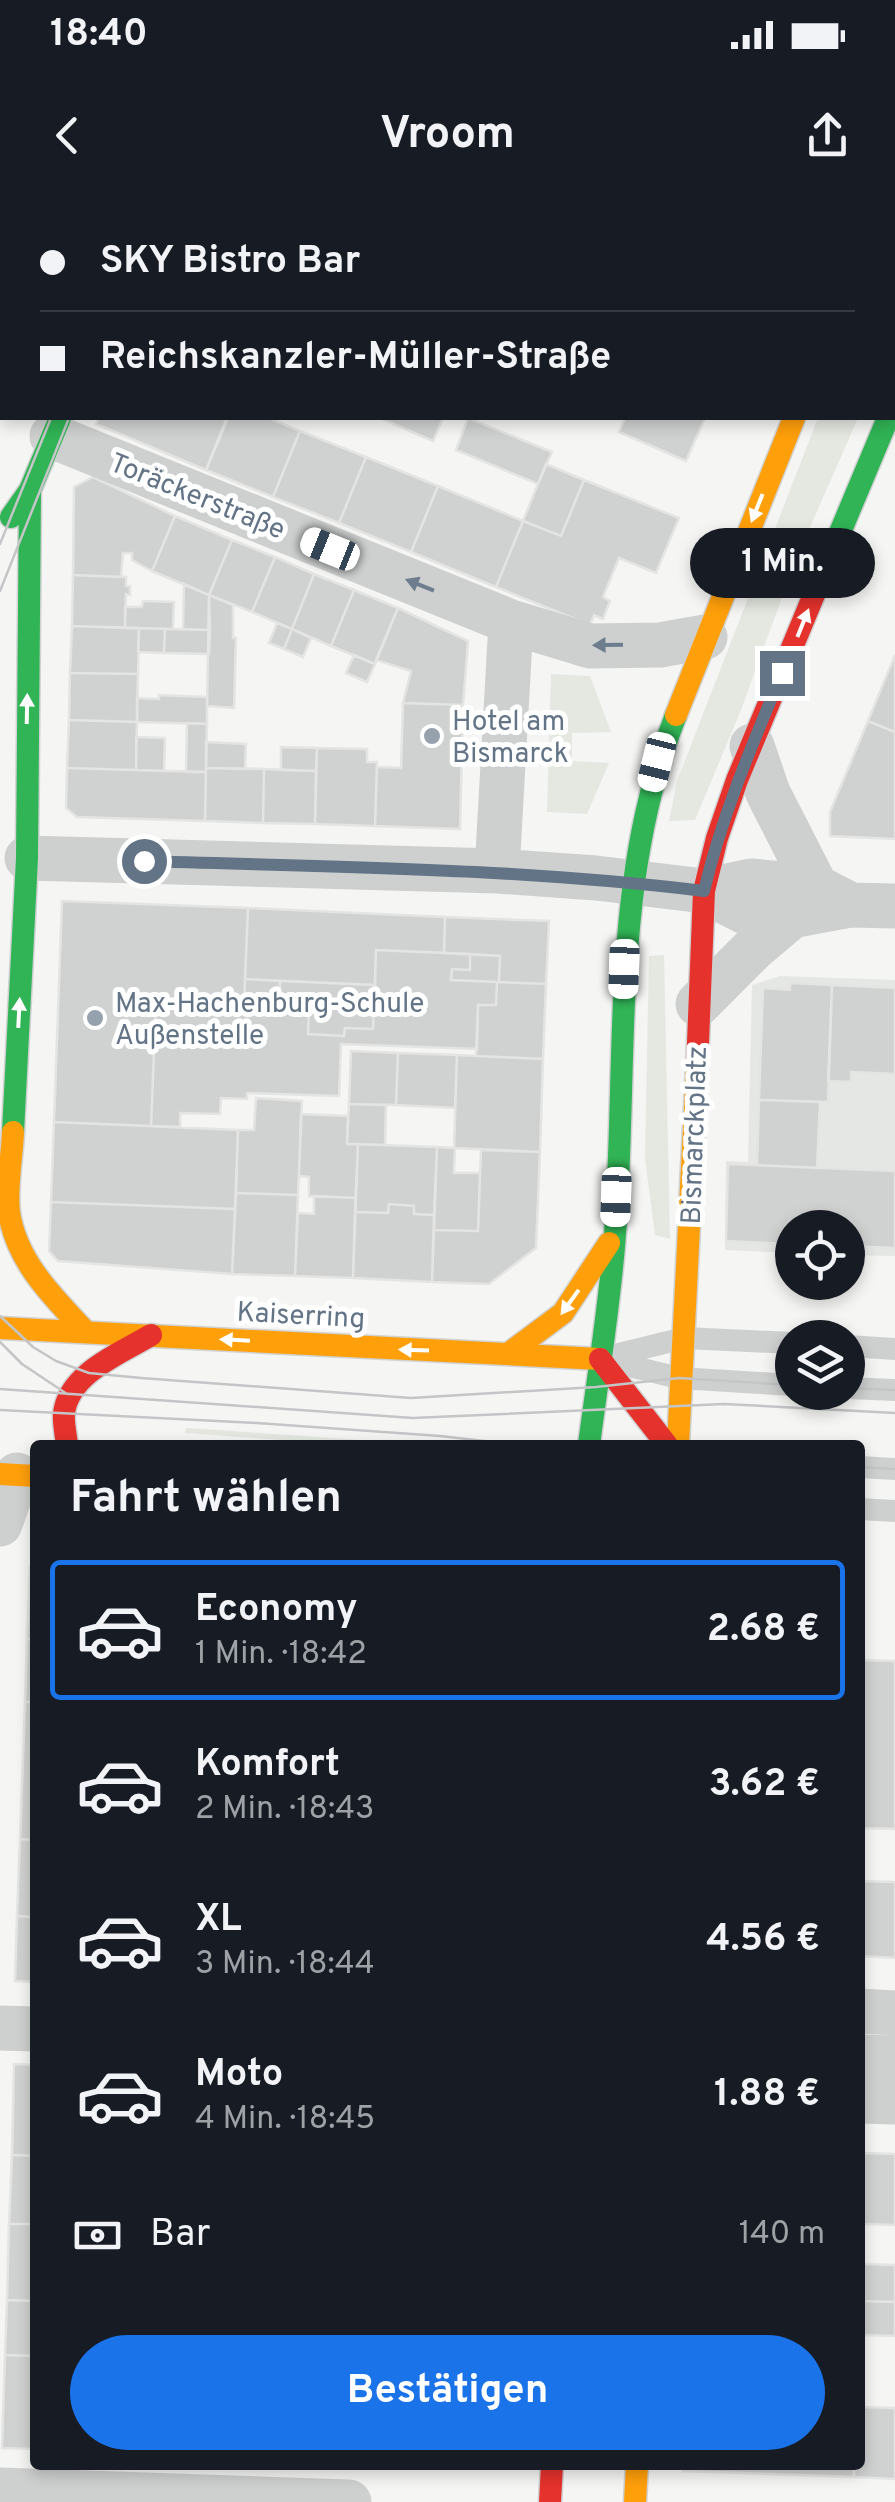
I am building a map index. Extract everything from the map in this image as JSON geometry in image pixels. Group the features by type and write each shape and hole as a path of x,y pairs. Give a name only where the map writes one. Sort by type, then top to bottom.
{"main road":[{"path":"589,1440 615,1234 626,935 632,882 657,762 793,420"},
{"name":"Bismarckplatz","path":"678,1440 704,891 717,838 752,746 887,420"},
{"path":"0,532 30,490 56,427"},
{"path":"30,490 27,858 9,1210 17,1245 33,1275 84,1330"},
{"path":"508,1354 563,1314 615,1234"},
{"name":"Kaiserring","path":"0,1328 600,1359"},
{"path":"67,1440 63,1411 70,1395 88,1373 151,1335"},
{"path":"600,1359 641,1424 661,1440"},
{"path":"641,1424 679,1378"},
{"path":"550,2502 552,2470"},
{"path":"635,2502 636,2470"}],"street":[{"name":"Toräckerstraße","path":"56,427 510,622"},
{"path":"497,872 510,622 590,646 660,645 705,637"},
{"path":"752,746 768,793 838,904"},
{"path":"27,858 497,872 632,882 704,891 745,912 838,904"},
{"path":"698,1004 754,948 838,904"},
{"path":"0,1524 17,1475"},
{"path":"865,2012 895,2013"},
{"path":"0,2028 30,2030"},
{"path":"865,2057 895,2058"},
{"path":"865,2101 895,2102"},
{"path":"0,2490 349,2502"}],"lane":[{"path":"600,1359 684,1338 775,1342"},
{"path":"865,1347 895,1349"},
{"path":"600,1359 679,1378 775,1384"},
{"path":"865,1389 895,1390"},
{"path":"865,1466 895,1469"},
{"path":"865,1509 895,1512"}],"shaded area":[{"path":"817,420 857,420 796,559 741,710 695,820 669,821 677,781"},
{"path":"551,674 590,676 611,732 572,733 572,761 609,763 587,814 547,812"},
{"path":"664,955 670,1239 655,1235 645,1159 649,956"},
{"path":"780,976 895,980 895,1256 865,1255 865,1210 775,1210 775,1252 725,1250 726,1161 748,1162 752,985"},
{"path":"186,1428 359,1440 282,1440 185,1433"}],"building":[{"path":"98,420 226,420 206,470 96,424"},
{"path":"227,420 274,420 300,431 273,497 206,470"},
{"path":"385,420 442,420 433,441"},
{"path":"467,420 473,420 552,452 538,484 456,450"},
{"path":"624,420 704,420 686,461 619,432"},
{"path":"300,431 366,457 339,523 273,497"},
{"path":"366,457 438,486 411,552 339,523"},
{"path":"546,464 584,480 561,536 523,521"},
{"path":"93,477 175,516 152,571 132,560 132,553 123,553 121,577 73,575 74,487"},
{"path":"584,480 679,518 656,573 619,558 603,597 610,601 603,619 594,615 590,625 496,587 523,521 561,536"},
{"path":"438,486 523,521 496,587 411,552"},
{"path":"175,516 232,540 209,595 152,571"},
{"path":"232,540 275,557 252,612 209,595"},
{"path":"275,557 314,574 292,629 252,612"},
{"path":"314,574 354,590 331,646 292,629"},
{"path":"73,575 126,577 130,595 126,594 125,628 72,626"},
{"path":"184,584 209,595 210,630 183,629"},
{"path":"354,590 398,608 375,664 331,646"},
{"path":"209,595 233,605 234,708 207,706"},
{"path":"143,601 174,602 173,629 125,628 125,607 142,607"},
{"path":"398,608 468,641 463,705 403,703 411,671 376,660"},
{"path":"277,623 292,629 284,649 269,643"},
{"path":"72,626 139,628 138,674 70,673"},
{"path":"139,628 165,629 164,653 138,652"},
{"path":"165,629 210,630 209,654 164,653"},
{"path":"292,629 311,638 303,657 284,649"},
{"path":"354,655 375,664 367,682 346,673"},
{"path":"895,655 895,732 868,721"},
{"path":"70,673 138,674 137,722 69,720"},
{"path":"159,695 207,697 207,724 137,722 137,698 159,699"},
{"name":"Hotel am Bismarck","path":"403,703 463,705 460,829 375,826 377,767 401,768"},
{"path":"69,720 137,722 136,770 67,768"},
{"path":"868,721 895,732 895,839 830,836 830,812"},
{"path":"187,723 207,724 206,772 186,772"},
{"path":"136,737 165,738 164,771 136,770"},
{"path":"206,742 246,744 245,769 206,768"},
{"path":"281,747 317,748 316,771 281,770"},
{"path":"317,748 367,749 367,762 377,762 375,826 315,824"},
{"path":"67,768 206,772 205,821 77,817 66,808"},
{"path":"206,768 264,769 263,823 205,821"},
{"path":"264,769 316,771 315,824 263,823"},
{"path":"62,901 248,908 244,1005 156,1002 151,1126 54,1122"},
{"path":"248,908 445,917 444,953 376,950 375,985 245,979"},
{"path":"445,917 549,921 546,984 499,982 500,956 444,953"},
{"path":"376,950 470,954 470,970 452,969 451,980 497,982 496,1005 478,1005 477,1049 341,1044 339,1096 247,1093 247,1099 221,1098 220,1114 180,1113 180,1127 151,1126 156,1002 244,1005 245,979 280,981 279,1004 309,1005 308,1034 344,1036 345,1028 373,1029"},
{"path":"470,954 500,956 499,982 451,980 452,969 470,970"},
{"path":"280,981 375,985 373,1029 345,1028 344,1036 308,1034 309,1005 279,1004"},
{"path":"497,982 546,984 543,1059 476,1056 478,1005 496,1005"},
{"path":"790,983 832,985 828,1102 759,1100 763,988 790,990"},
{"path":"832,985 895,988 895,1074 851,1072 851,1082 828,1081"},
{"path":"351,1051 398,1053 396,1105 349,1104"},
{"path":"398,1053 457,1055 455,1108 396,1105"},
{"path":"457,1055 543,1059 540,1152 454,1148"},
{"path":"256,1098 302,1101 298,1195 236,1193 238,1130 254,1130"},
{"path":"759,1100 820,1102 817,1168 757,1165"},
{"path":"349,1104 386,1105 385,1145 347,1144"},
{"path":"301,1114 348,1116 347,1144 358,1144 356,1198 309,1196 309,1177 299,1176"},
{"path":"54,1122 238,1130 235,1209 51,1202"},
{"path":"358,1144 437,1147 434,1215 414,1214 414,1206 389,1204 388,1213 355,1212"},
{"path":"437,1147 455,1148 454,1173 480,1173 478,1231 434,1230"},
{"path":"481,1150 540,1152 536,1248 489,1284 432,1282 434,1230 478,1231"},
{"path":"728,1164 895,1171 895,1248 865,1247 865,1210 775,1210 775,1243 726,1241"},
{"path":"236,1193 298,1195 295,1276 232,1274"},
{"path":"314,1196 356,1198 353,1278 295,1276 298,1213 314,1214"},
{"path":"51,1202 235,1209 232,1274 58,1261 49,1251"},
{"path":"389,1204 414,1206 414,1214 434,1215 432,1282 353,1278 355,1212 388,1213"},
{"path":"30,1567 30,1639 27,1639"},
{"path":"27,1639 30,1639 30,1702 25,1702"},
{"path":"865,1660 895,1661 895,1829 865,1828"},
{"path":"25,1702 30,1702 30,1840 20,1839"},
{"path":"20,1839 30,1840 30,1917 17,1916"},
{"path":"865,1881 895,1882 895,1958 865,1956"},
{"path":"17,1916 30,1917 30,1982 15,1981"},
{"path":"14,2064 30,2065 30,2156 12,2155"},
{"path":"865,2153 895,2154 895,2225 865,2224"},
{"path":"12,2155 30,2156 30,2224 9,2224"},
{"path":"9,2224 30,2224 30,2301 7,2300"},
{"path":"865,2264 895,2265 895,2302 865,2301"},
{"path":"7,2300 30,2301 30,2356 5,2355"},
{"path":"865,2301 895,2302 895,2336 865,2335"},
{"path":"5,2355 30,2356 30,2449 2,2448"},
{"path":"865,2407 895,2408 895,2479 854,2477 854,2470 865,2470"},
{"path":"854,2470 854,2477 683,2471"}],"tram line":[{"path":"0,544 50,420"},
{"path":"0,591 68,420"},
{"path":"0,1316 33,1347 56,1361 89,1373 141,1378 411,1398 679,1378 775,1384"},
{"path":"0,1342 22,1364 67,1394"},
{"path":"0,1389 413,1418 724,1404 895,1413"},
{"path":"865,1389 895,1390"},
{"path":"0,1410 257,1423 475,1440"},
{"path":"865,1467 895,1469"}],"traffic: fast":[{"path":"11,517 30,490 59,420"},
{"path":"818,585 887,420"},
{"path":"13,1132 27,858 30,490"},
{"path":"590,1440 615,1234 631,906 655,778 676,715"}],"traffic: slow":[{"path":"676,715 793,420"},
{"path":"678,1440 697,1068"},
{"path":"13,1132 8,1192 13,1230 38,1277 85,1331"},
{"path":"508,1354 563,1313 609,1243"},
{"path":"0,1328 600,1359"},
{"path":"0,1474 30,1476"},
{"path":"635,2502 637,2470"}],"traffic: jam":[{"path":"697,1068 704,891 717,838 818,585"},
{"path":"66,1440 64,1413 75,1386 98,1366 151,1335"},
{"path":"600,1359 663,1440"},
{"path":"550,2502 552,2470"}],"place":[{"name":"Hotel am Bismarck","path":"432,736"},
{"name":"Max-Hachenburg-Schule Außenstelle","path":"95,1018"}],"route":[{"path":"144,861 497,872 596,878 704,891 737,780 782,673"}]}
